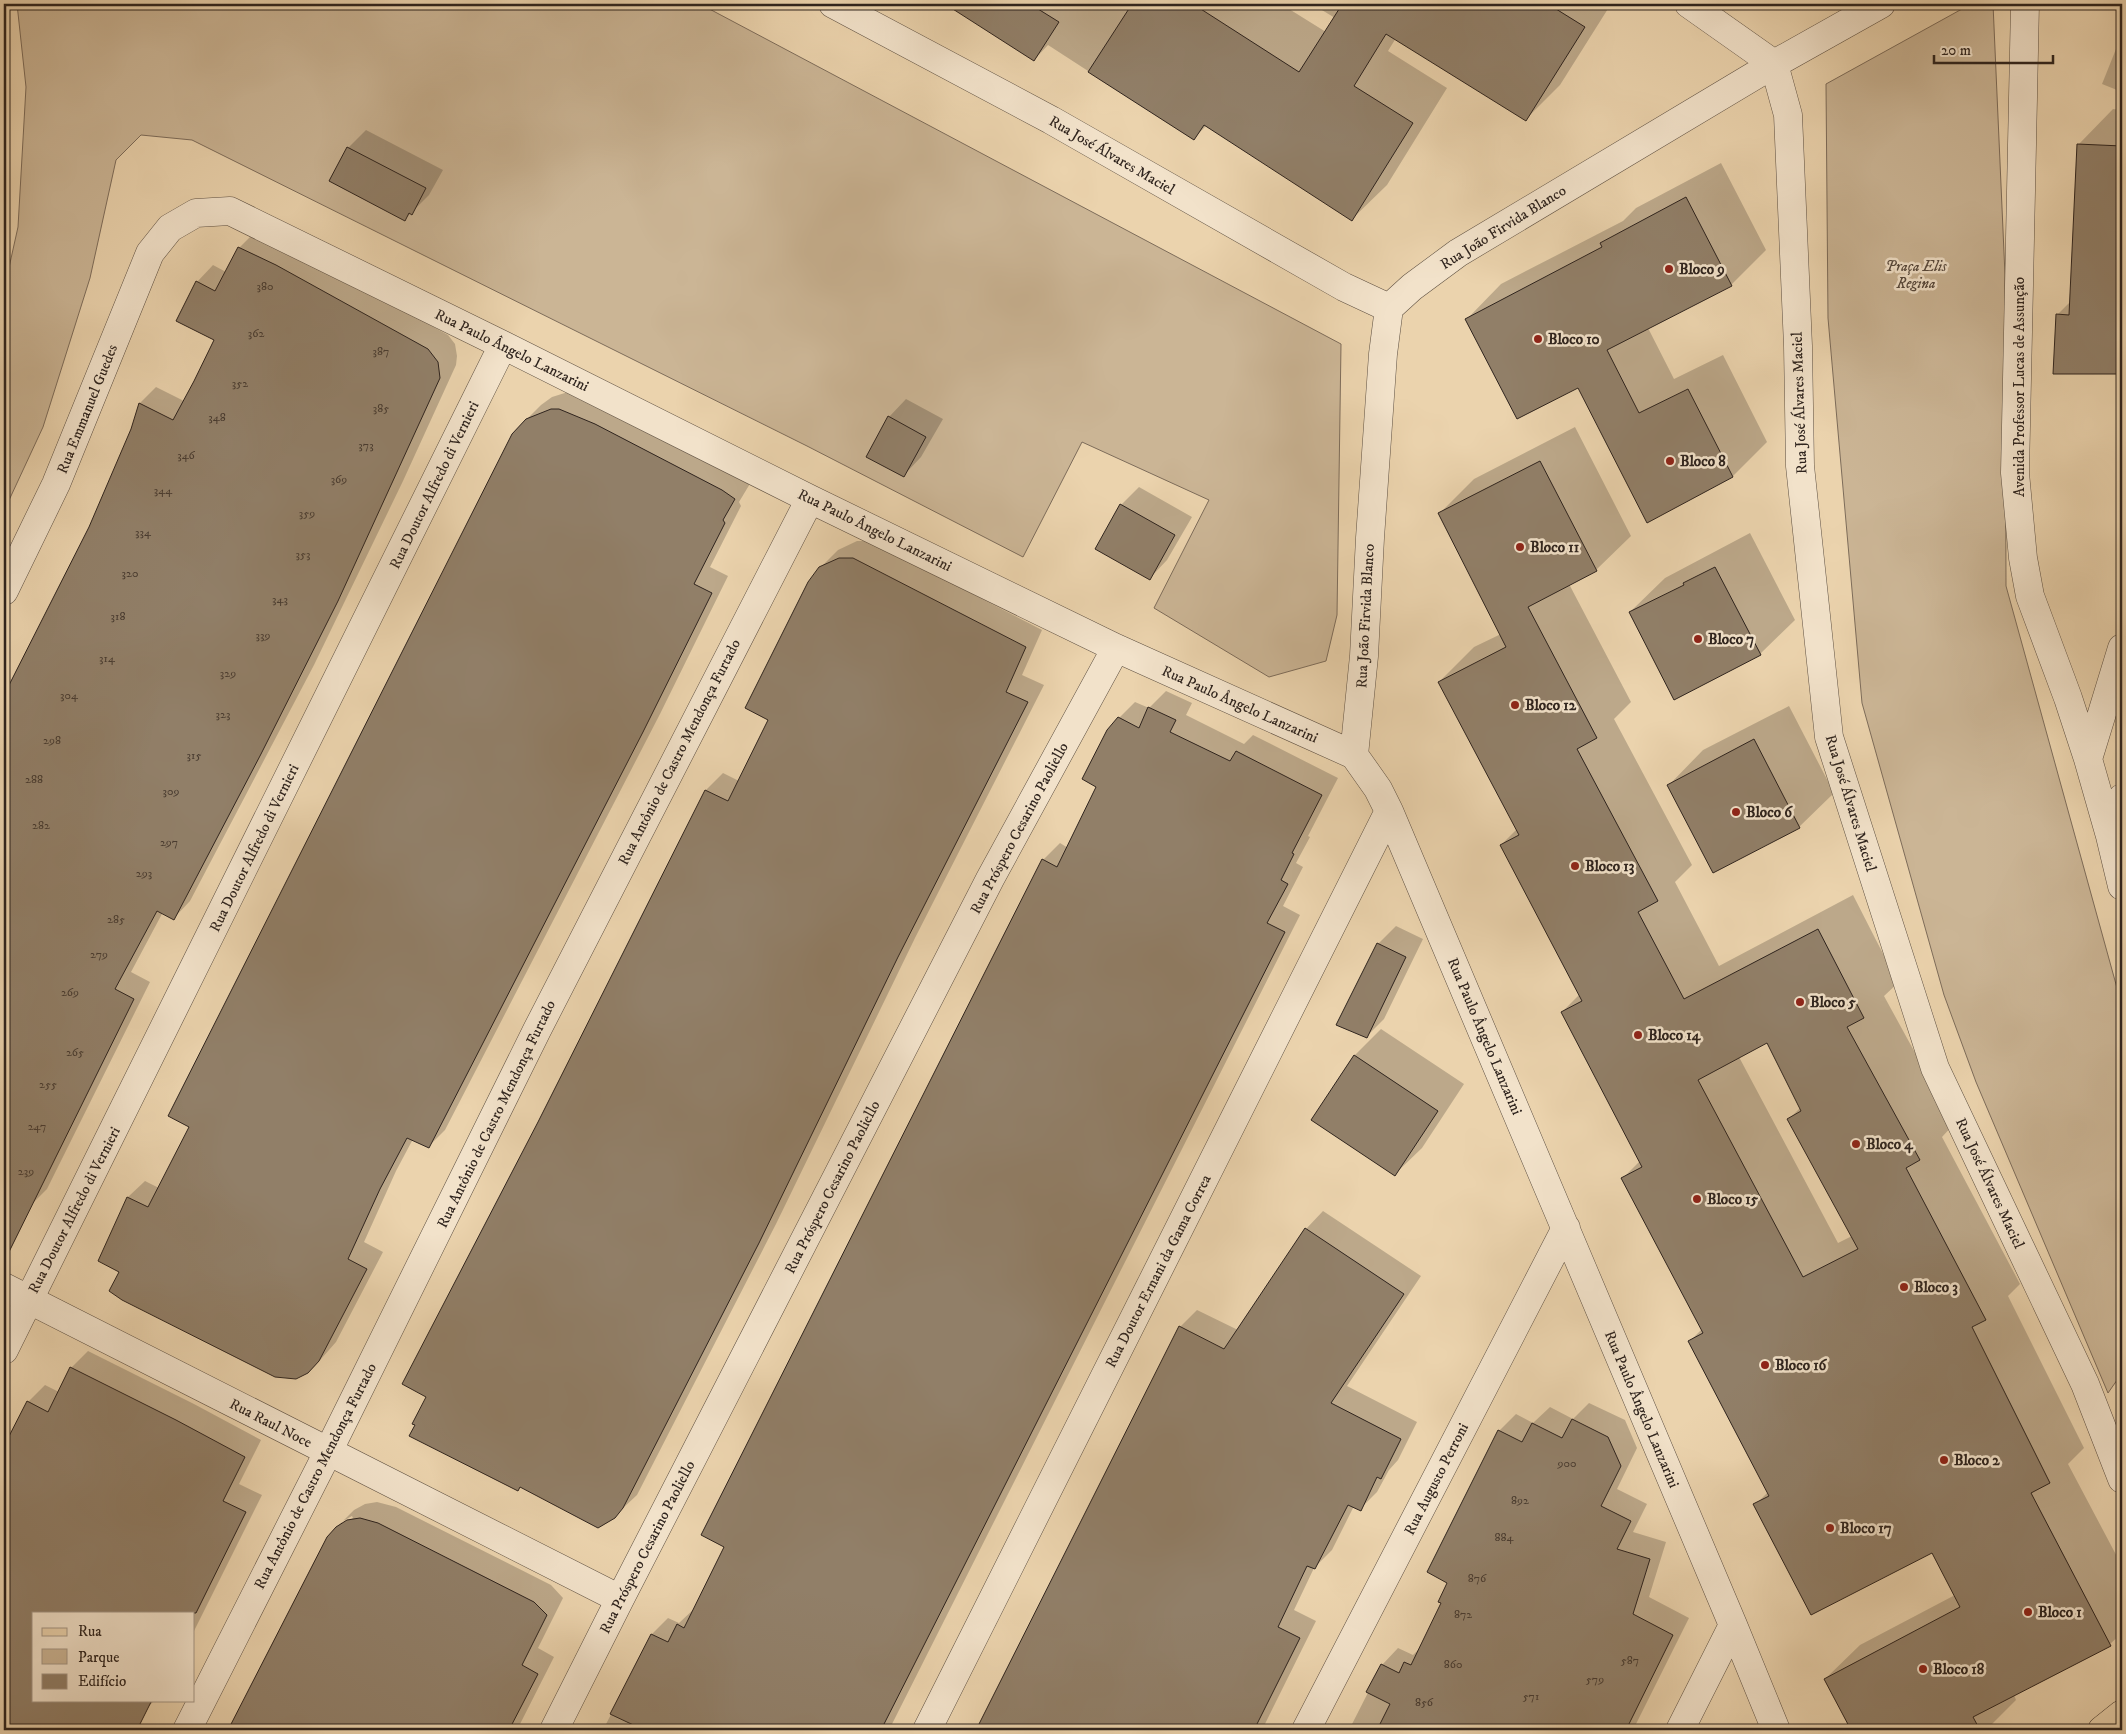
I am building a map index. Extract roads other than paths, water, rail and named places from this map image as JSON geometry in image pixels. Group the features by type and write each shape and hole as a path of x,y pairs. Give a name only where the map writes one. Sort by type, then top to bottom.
{"main road":[{"path":"2102,1730 2122,1714"}],"street":[{"name":"Rua José Álvares Maciel","path":"833,4 1051,120 1344,287 1389,308"},
{"path":"1689,4 1774,64"},
{"name":"Rua João Firvida Blanco","path":"1354,755 1364,656 1383,354 1389,308 1412,287 1458,252 1774,64 1881,4"},
{"name":"Avenida Professor Lucas de Assunção","path":"2025,4 2015,474 2023,558 2030,596 2068,698 2088,759 2122,886"},
{"name":"Rua José Álvares Maciel","path":"1774,64 1788,115 1798,346 1800,466 1829,736 1935,1068 2086,1384 2122,1474"},
{"name":"Rua Paulo Ângelo Lanzarini","path":"170,228 196,213 230,211 810,499 1116,648 1354,755 1378,790 1389,811 1734,1625 1776,1730"},
{"name":"Rua Emmanuel Guedes","path":"4,591 56,484 150,253 170,228"},
{"name":"Rua Doutor Alfredo di Vernieri","path":"4,1350 503,345"},
{"name":"Rua Antônio de Castro Mendonça Furtado","path":"187,1730 328,1452 537,1030 810,499"},
{"name":"Rua Próspero Cesarino Paoliello","path":"554,1730 990,879 1116,648"},
{"path":"2088,759 2122,648"},
{"path":"2110,836 2122,798"},
{"name":"Rua Doutor Ernani da Gama Correa","path":"927,1730 1389,811"},
{"name":"Rua Augusto Perroni","path":"1306,1730 1566,1228"},
{"name":"Rua Raul Noce","path":"4,1287 620,1599"},
{"path":"1680,1730 1734,1625"}],"place":[{"name":"Bloco 9","path":"1669,269"},
{"name":"Bloco 10","path":"1538,339"},
{"name":"Bloco 8","path":"1670,461"},
{"name":"Bloco 11","path":"1520,547"},
{"name":"Bloco 7","path":"1698,639"},
{"name":"Bloco 12","path":"1515,705"},
{"name":"Bloco 6","path":"1736,812"},
{"name":"Bloco 13","path":"1575,866"},
{"name":"Bloco 5","path":"1800,1002"},
{"name":"Bloco 14","path":"1638,1035"},
{"name":"Bloco 4","path":"1856,1144"},
{"name":"Bloco 15","path":"1697,1199"},
{"name":"Bloco 3","path":"1904,1287"},
{"name":"Bloco 16","path":"1765,1365"},
{"name":"Bloco 2","path":"1944,1460"},
{"name":"Bloco 17","path":"1830,1528"},
{"name":"Bloco 1","path":"2028,1612"},
{"name":"Bloco 18","path":"1923,1669"}],"park label":[{"name":"Praça Elis Regina","path":"1916,274"}]}
